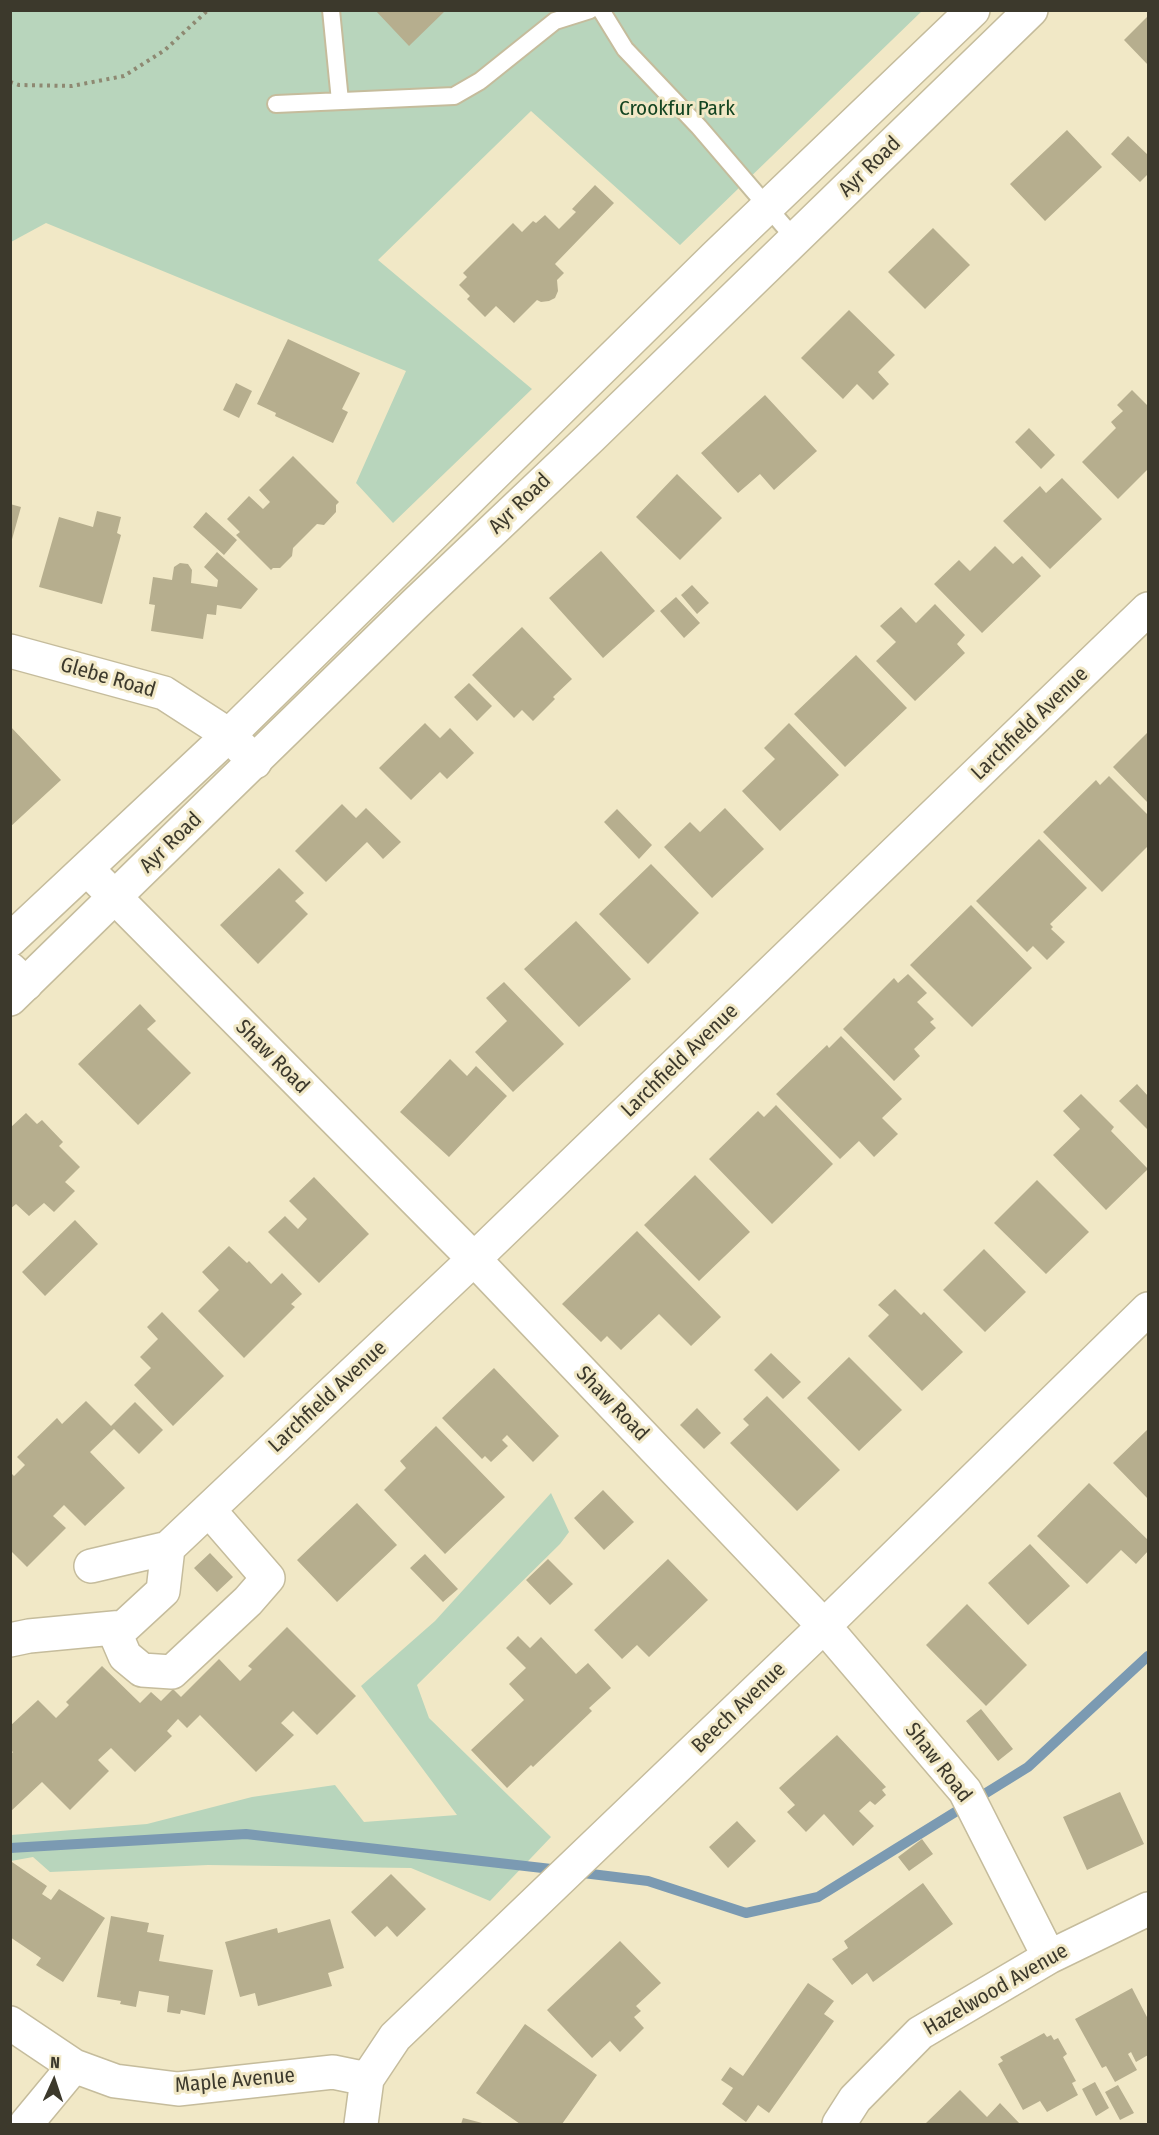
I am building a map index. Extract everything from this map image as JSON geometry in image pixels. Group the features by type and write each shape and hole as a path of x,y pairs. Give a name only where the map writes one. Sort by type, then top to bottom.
{"street":[{"name":"Ayr Road","path":"10,940 229,735 767,208 973,10"},
{"name":"Ayr Road","path":"16,984 114,898 415,604 1031,10"},
{"name":"Larchfield Avenue","path":"168,1548 474,1259 1149,609"},
{"name":"Glebe Road","path":"10,651 164,693 229,735 255,762"},
{"name":"Shaw Road","path":"87,868 114,898 474,1259 824,1626 965,1791 1049,1957"},
{"name":"Beech Avenue","path":"361,2124 367,2079 395,2037 824,1626 1149,1309"},
{"path":"113,1628 124,1656 142,1670 172,1672 248,1601 268,1578 209,1510"},
{"path":"10,1640 29,1636 124,1627 163,1591 168,1548 91,1566"},
{"name":"Hazelwood Avenue","path":"839,2124 855,2099 920,2033 1049,1957 1149,1909"},
{"name":"Maple Avenue","path":"10,2023 74,2066 115,2081 178,2089 333,2072 367,2079"},
{"path":"26,2124 74,2066"}],"lane":[{"path":"331,10 340,101"},
{"path":"276,104 454,96 480,81 555,21 590,10"},
{"path":"601,10 625,49 699,127 795,239"}],"path":[{"path":"10,82 19,85 72,86 124,76 165,50 208,10"}],"green space":[{"name":"Crookfur Park","path":"11,11 922,11 680,245 531,111 378,260 532,389 393,523 356,483 406,371 46,223 11,242"},
{"path":"551,1493 569,1532 560,1544 417,1685 429,1718 551,1837 490,1901 411,1868 208,1865 50,1872 33,1857 11,1861 11,1835 147,1824 252,1797 335,1785 364,1822 457,1815 361,1686 435,1621"}],"building":[{"path":"375,10 446,10 409,46"},
{"path":"1148,16 1148,65 1124,40"},
{"path":"1067,130 1102,167 1045,221 1010,184"},
{"path":"1128,136 1148,155 1148,174 1140,182 1111,154"},
{"path":"595,185 614,203 555,264 564,273 557,280 558,291 555,298 541,302 537,300 514,323 496,306 485,317 467,299 470,296 459,285 467,277 463,273 513,223 522,232 533,221 536,223 545,215 559,229 576,212 572,209"},
{"path":"933,228 970,265 925,309 888,272"},
{"path":"849,310 895,355 878,372 889,384 873,400 857,384 843,399 801,358"},
{"path":"288,339 360,373 342,409 348,412 333,443 275,416 276,413 257,404"},
{"path":"236,383 252,391 239,418 223,410"},
{"path":"1132,390 1148,406 1148,469 1118,499 1082,462 1116,428 1111,422 1123,411 1117,405"},
{"path":"765,395 817,451 774,490 760,474 738,493 701,453"},
{"path":"1029,428 1055,455 1041,469 1015,442"},
{"path":"293,456 339,502 336,505 336,512 324,525 317,524 293,548 292,556 280,568 271,570 236,535 240,532 227,519 249,496 263,509 270,502 259,490"},
{"path":"677,474 722,518 680,560 636,517"},
{"path":"1062,478 1102,519 1050,569 1003,521 1040,486 1046,493"},
{"path":"10,504 21,507 11,543 10,543"},
{"path":"97,511 121,517 117,533 121,535 102,604 39,587 59,517 93,527"},
{"path":"206,512 237,540 224,555 193,527"},
{"path":"995,546 1013,564 1022,556 1041,576 982,633 934,584 959,560 970,571"},
{"path":"601,551 655,611 603,658 549,598"},
{"path":"217,552 258,589 241,609 217,605 216,615 207,614 203,639 151,631 155,605 149,604 153,577 172,580 174,567 180,563 188,564 192,570 191,583 217,587 218,580 204,567"},
{"path":"692,585 709,603 697,614 681,595"},
{"path":"676,597 700,623 684,638 660,611"},
{"path":"935,604 965,635 957,644 965,653 915,701 876,661 896,642 880,626 901,607 916,623"},
{"path":"522,627 572,679 533,721 522,710 514,718 472,675"},
{"path":"856,655 907,708 845,767 794,714"},
{"path":"469,683 492,706 477,721 454,697"},
{"path":"425,723 440,738 450,728 474,753 447,779 440,772 411,800 379,768"},
{"path":"789,723 839,775 780,831 742,791 775,759 764,748"},
{"path":"10,726 61,780 10,827"},
{"path":"1148,732 1148,803 1113,767"},
{"path":"1109,776 1148,815 1148,846 1102,892 1043,832 1096,780 1100,785"},
{"path":"342,804 356,818 366,808 401,842 383,859 367,842 326,882 295,851"},
{"path":"725,808 764,849 712,898 664,847 690,822 700,832"},
{"path":"617,809 652,845 639,859 604,822"},
{"path":"1039,839 1087,888 1050,924 1053,927 1051,929 1065,942 1047,960 1033,946 1027,952 976,901"},
{"path":"651,864 699,913 648,964 599,914"},
{"path":"279,868 304,893 295,901 308,914 258,964 220,925"},
{"path":"971,905 1032,968 972,1027 910,965"},
{"path":"576,921 631,979 579,1027 524,969"},
{"path":"908,974 927,993 917,1002 934,1019 930,1022 936,1028 914,1049 920,1056 894,1081 843,1029 894,978 898,983"},
{"path":"504,982 564,1044 513,1092 475,1052 507,1021 486,998"},
{"path":"140,1004 156,1021 147,1029 191,1073 138,1125 78,1064"},
{"path":"841,1036 902,1099 882,1118 898,1134 874,1157 859,1141 840,1159 776,1094 827,1045 829,1048"},
{"path":"450,1059 467,1076 476,1066 507,1096 449,1157 400,1112"},
{"path":"1137,1084 1148,1096 1148,1130 1119,1101"},
{"path":"1081,1094 1114,1127 1111,1131 1148,1169 1106,1210 1053,1155 1080,1129 1063,1111"},
{"path":"776,1105 833,1164 772,1224 709,1159 758,1111 764,1117"},
{"path":"26,1113 37,1124 42,1120 63,1142 59,1146 80,1167 65,1182 75,1191 54,1212 44,1203 29,1216 16,1204 10,1209 10,1128"},
{"path":"695,1175 750,1232 699,1281 644,1225"},
{"path":"314,1177 369,1234 319,1283 268,1232 285,1216 298,1229 307,1219 289,1201"},
{"path":"1037,1180 1089,1232 1046,1274 994,1223"},
{"path":"75,1220 98,1244 45,1296 22,1272"},
{"path":"637,1231 721,1317 691,1346 659,1314 621,1350 607,1336 601,1342 562,1304"},
{"path":"229,1246 247,1263 249,1261 271,1284 282,1273 302,1294 291,1304 295,1307 244,1358 198,1311 219,1290 202,1272"},
{"path":"984,1249 1026,1292 985,1332 943,1290"},
{"path":"895,1289 921,1315 924,1312 963,1352 922,1391 868,1336 889,1315 878,1305"},
{"path":"162,1312 224,1376 173,1426 134,1385 151,1368 140,1357 158,1339 147,1327"},
{"path":"771,1353 801,1382 783,1399 754,1370"},
{"path":"849,1357 902,1410 859,1451 807,1398"},
{"path":"494,1368 559,1436 533,1462 507,1435 502,1440 508,1446 491,1462 485,1456 482,1459 442,1418"},
{"path":"767,1396 840,1470 797,1511 730,1443 749,1425 743,1419"},
{"path":"86,1401 111,1426 135,1402 163,1430 139,1454 114,1429 90,1452 125,1488 85,1526 64,1505 53,1516 66,1528 27,1567 10,1550 10,1472 14,1476 25,1465 17,1457 57,1418 62,1424"},
{"path":"697,1408 721,1433 704,1449 680,1425"},
{"path":"436,1426 505,1497 445,1554 384,1490 406,1468 400,1461"},
{"path":"1148,1429 1148,1499 1113,1463"},
{"path":"1089,1483 1148,1540 1148,1551 1136,1564 1121,1550 1087,1584 1037,1536"},
{"path":"603,1490 634,1522 604,1550 574,1518"},
{"path":"357,1503 397,1545 337,1602 297,1560"},
{"path":"1030,1544 1070,1586 1028,1625 988,1583"},
{"path":"210,1553 233,1577 217,1592 194,1568"},
{"path":"425,1554 458,1589 443,1602 410,1568"},
{"path":"548,1559 573,1584 550,1605 526,1580"},
{"path":"668,1559 708,1600 649,1657 637,1645 622,1659 594,1630"},
{"path":"967,1604 1027,1665 986,1706 926,1645"},
{"path":"287,1627 356,1696 317,1735 293,1711 281,1723 294,1735 256,1772 200,1715 187,1728 178,1719 167,1731 172,1736 135,1772 111,1748 98,1760 109,1771 70,1810 42,1782 10,1812 10,1755 13,1752 10,1750 10,1726 38,1700 56,1718 69,1705 66,1702 102,1666 140,1703 151,1692 161,1701 173,1689 181,1697 219,1659 240,1681 252,1669 248,1666"},
{"path":"518,1636 530,1648 541,1637 576,1674 588,1663 611,1688 589,1708 592,1711 533,1767 531,1765 507,1788 471,1750 524,1700 509,1684 526,1668 506,1648"},
{"path":"981,1709 1013,1749 998,1761 966,1721"},
{"path":"837,1735 886,1787 882,1790 886,1795 875,1805 870,1801 859,1811 874,1826 853,1846 824,1814 806,1832 787,1812 795,1805 779,1788"},
{"path":"1120,1792 1144,1844 1087,1870 1063,1817"},
{"path":"737,1821 756,1841 728,1868 709,1847"},
{"path":"922,1839 933,1854 909,1871 898,1857"},
{"path":"12,1862 47,1886 42,1894 51,1900 59,1889 105,1918 63,1982 36,1965 41,1958 10,1937"},
{"path":"391,1874 426,1909 397,1937 387,1926 375,1937 351,1912"},
{"path":"923,1883 953,1924 873,1982 867,1973 852,1985 832,1959 848,1948 844,1941"},
{"path":"111,1916 149,1923 147,1932 164,1935 159,1961 213,1970 205,2015 181,2010 180,2014 167,2012 169,1996 139,1991 136,2007 120,2004 121,2001 97,1997"},
{"path":"330,1919 344,1968 328,1973 332,1986 258,2006 255,1993 240,1997 225,1942 277,1928 278,1933"},
{"path":"620,1941 661,1983 636,2006 641,2011 634,2017 644,2028 620,2052 610,2041 592,2058 547,2010"},
{"path":"808,1983 834,2001 824,2014 834,2021 769,2113 758,2105 746,2122 722,2104 733,2088 721,2080 730,2067 743,2076"},
{"path":"1132,1988 1148,2019 1148,2055 1136,2062 1131,2052 1128,2054 1137,2070 1115,2082 1106,2066 1102,2068 1075,2019"},
{"path":"525,2024 597,2075 562,2124 520,2124 476,2093"},
{"path":"1044,2033 1047,2037 1051,2035 1054,2040 1058,2038 1067,2054 1063,2057 1076,2081 1072,2083 1078,2095 1047,2112 1040,2101 1023,2110 998,2064 1003,2061 1000,2057"},
{"path":"1095,2082 1109,2108 1096,2116 1082,2089"},
{"path":"1118,2085 1134,2113 1120,2120 1105,2092"},
{"path":"960,2090 987,2117 1000,2103 1020,2124 925,2124"},
{"path":"463,2118 486,2124 461,2124"}],"waterway":[{"path":"575,1872 648,1881 746,1913 818,1897 1028,1767 1148,1656"},
{"path":"10,1848 246,1834 560,1870"}]}
